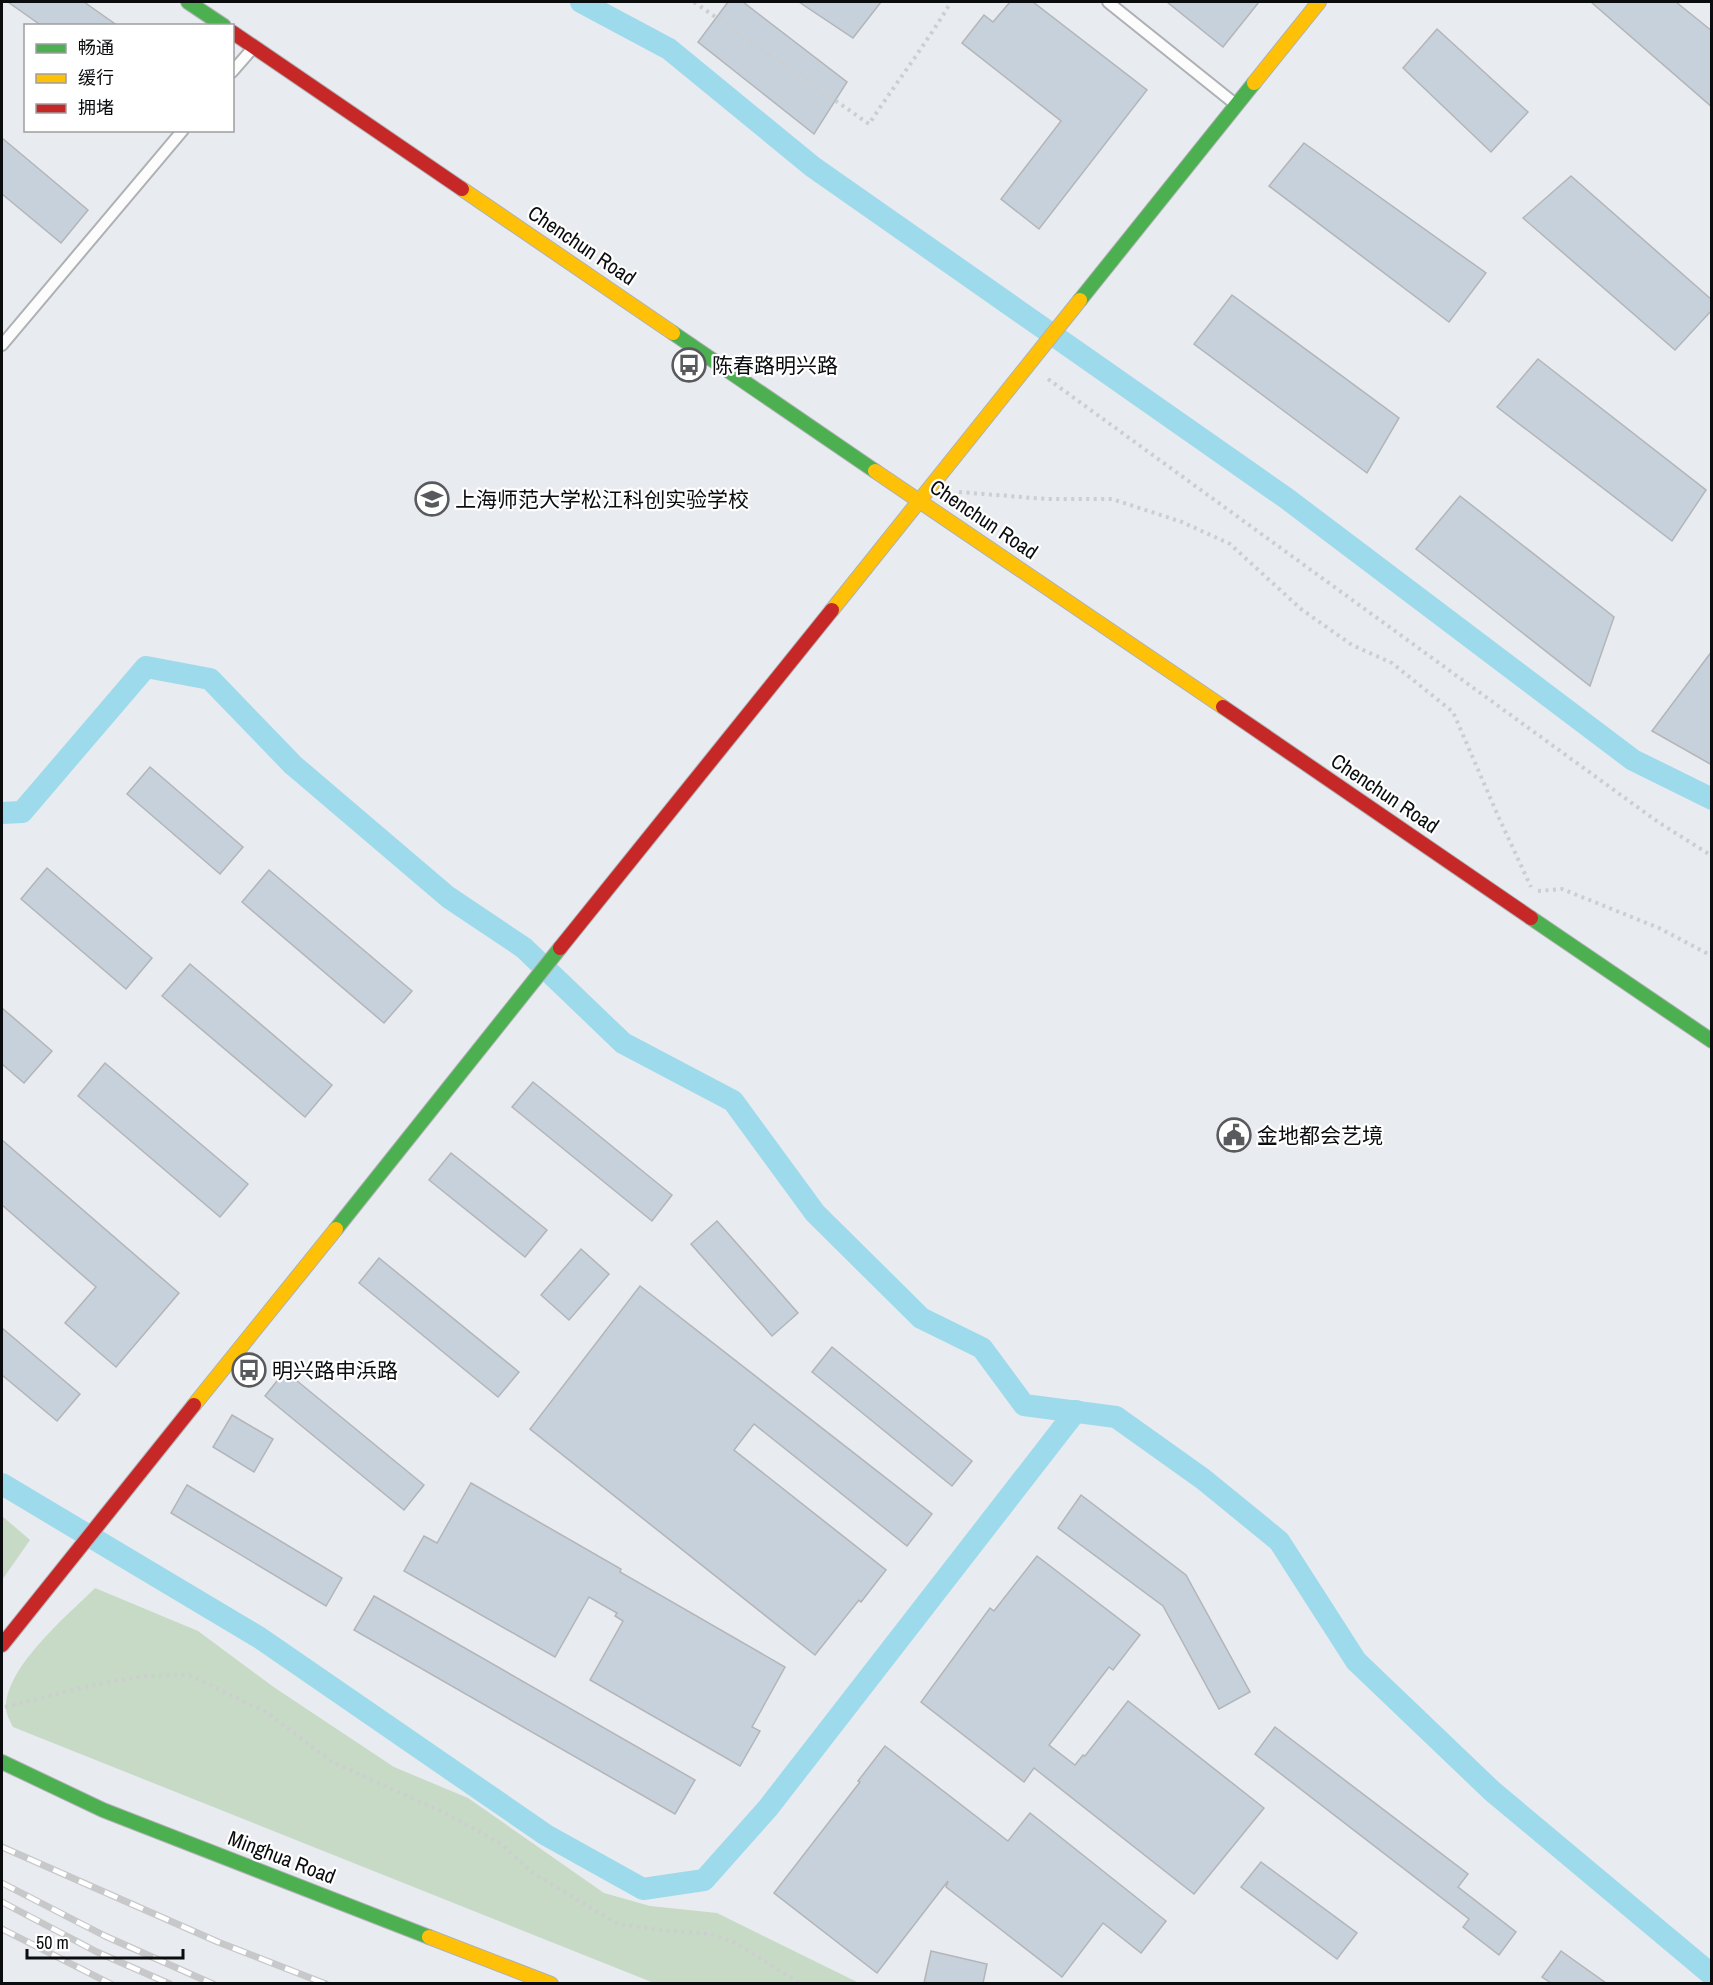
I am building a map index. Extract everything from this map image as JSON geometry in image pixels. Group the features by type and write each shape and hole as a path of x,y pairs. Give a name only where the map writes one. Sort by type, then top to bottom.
{"street":[{"path":"188,2 221,24"},
{"path":"2,1645 1319,2"},
{"name":"Chenchun Road","path":"234,33 1712,1041"},
{"name":"Minghua Road","path":"2,1762 103,1810 551,1983"}],"lane":[{"path":"1108,2 1236,105"},
{"path":"234,70 254,46"},
{"path":"2,345 181,132"}],"path":[{"path":"694,2 869,123 951,2"},
{"path":"1045,377 1658,822 1712,856"},
{"path":"958,491 1046,499 1112,499 1182,522 1230,544 1302,609 1352,645 1392,663 1453,712 1498,818 1533,892 1562,889 1659,928 1712,956"},
{"path":"5,1707 97,1684 145,1676 189,1675 266,1712 332,1762 443,1812 500,1843 533,1873 618,1924 711,1934 736,1943 801,1983"}],"green space":[{"path":"2,1516 30,1540 2,1580"},
{"path":"95,1588 198,1631 275,1688 394,1767 468,1798 604,1893 650,1906 717,1913 859,1983 654,1983 13,1727 6,1705 17,1673 41,1642"}],"building":[{"path":"8,2 84,2 115,24 39,24"},
{"path":"728,2 743,2 847,82 814,134 698,42"},
{"path":"799,2 881,2 853,38"},
{"path":"1010,2 1033,2 1147,90 1039,229 1001,199 1061,121 962,43 984,15 993,22"},
{"path":"1167,2 1259,2 1223,47"},
{"path":"1591,2 1676,2 1712,31 1712,107"},
{"path":"1437,29 1528,112 1491,152 1403,68"},
{"path":"2,138 88,210 61,243 2,194"},
{"path":"1304,143 1486,273 1449,322 1269,186"},
{"path":"1571,176 1712,300 1712,310 1675,350 1523,218"},
{"path":"1232,295 1399,418 1367,473 1194,344"},
{"path":"1538,359 1706,490 1672,541 1497,407"},
{"path":"1460,496 1614,617 1590,686 1416,549"},
{"path":"1712,651 1712,765 1652,731"},
{"path":"150,767 243,847 220,874 127,794"},
{"path":"47,868 152,958 126,989 21,899"},
{"path":"269,870 412,991 384,1023 242,902"},
{"path":"190,964 332,1085 305,1117 162,996"},
{"path":"2,1008 52,1051 24,1083 2,1064"},
{"path":"105,1063 248,1184 220,1217 78,1096"},
{"path":"533,1082 672,1195 652,1221 512,1107"},
{"path":"2,1140 179,1293 116,1367 65,1323 96,1287 2,1205"},
{"path":"451,1153 547,1230 525,1257 429,1180"},
{"path":"717,1221 798,1313 772,1336 691,1244"},
{"path":"581,1249 609,1274 569,1320 541,1295"},
{"path":"379,1258 519,1372 498,1397 359,1283"},
{"path":"640,1286 932,1514 907,1546 754,1424 734,1450 886,1570 815,1655 530,1429"},
{"path":"2,1328 80,1394 57,1421 2,1375"},
{"path":"832,1347 972,1461 952,1486 812,1372"},
{"path":"285,1371 424,1485 404,1510 265,1396"},
{"path":"232,1415 273,1439 254,1472 213,1447"},
{"path":"471,1483 785,1667 752,1727 760,1731 740,1766 590,1680 623,1621 615,1616 617,1613 589,1597 555,1657 404,1571 424,1536 437,1543"},
{"path":"187,1485 342,1578 326,1606 171,1513"},
{"path":"1081,1495 1186,1575 1250,1692 1219,1709 1163,1606 1058,1528"},
{"path":"1037,1556 1140,1635 1113,1670 1109,1667 1049,1745 1075,1765 1083,1755 1085,1756 1128,1701 1264,1808 1194,1894 1034,1768 1024,1782 921,1702 990,1608 994,1611"},
{"path":"374,1596 695,1780 675,1814 354,1630"},
{"path":"1275,1727 1468,1874 1458,1887 1516,1932 1499,1955 1463,1927 1469,1919 1255,1754"},
{"path":"885,1746 1008,1841 1030,1813 1166,1921 1141,1953 1103,1923 1062,1977 946,1887 948,1881 877,1973 774,1893"},
{"path":"1261,1862 1357,1933 1337,1959 1241,1887"},
{"path":"931,1951 987,1964 983,1983 924,1983"},
{"path":"1561,1951 1606,1983 1551,1983 1542,1977"}],"waterway":[{"path":"581,2 669,49 813,167 1286,498 1633,760 1712,799"},
{"path":"2,813 22,812 146,667 210,679 293,765 448,897 524,948 623,1043 733,1101 815,1213 921,1318 982,1348 1024,1405 1116,1417 1203,1479 1279,1541 1356,1661 1492,1791 1712,1975"},
{"path":"2,1484 260,1638 546,1835 643,1889 704,1880 768,1808 1076,1411"}],"railway":[{"path":"2,1847 218,1942 326,1984"},
{"path":"2,1883 105,1936 213,1984"},
{"path":"2,1902 97,1952 170,1984"},
{"path":"2,1929 111,1984"}],"traffic: fast":[{"path":"188,2 221,24"},
{"path":"1080,300 1254,83"},
{"path":"673,333 875,471"},
{"path":"1531,918 1712,1041"},
{"path":"336,1229 560,948"},
{"path":"2,1762 103,1810 429,1937"}],"traffic: slow":[{"path":"1254,83 1319,2"},
{"path":"462,189 673,333"},
{"path":"832,610 1080,300"},
{"path":"875,471 1223,707"},
{"path":"194,1405 336,1229"},
{"path":"429,1937 551,1984"}],"traffic: jam":[{"path":"234,33 462,189"},
{"path":"560,948 832,610"},
{"path":"1223,707 1531,918"},
{"path":"2,1645 194,1405"}],"place":[{"name":"陈春路明兴路","path":"689,365"},
{"name":"上海师范大学松江科创实验学校","path":"432,499"},
{"name":"金地都会艺境","path":"1234,1135"},
{"name":"明兴路申浜路","path":"249,1370"}]}
